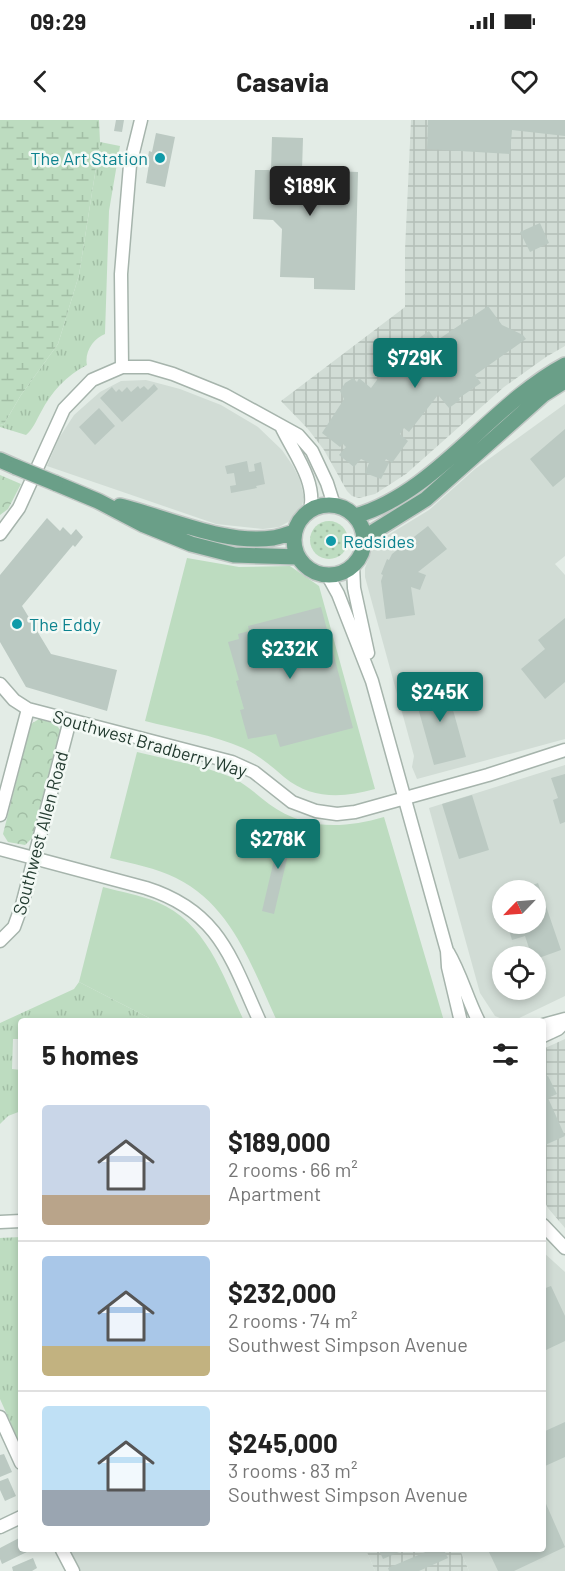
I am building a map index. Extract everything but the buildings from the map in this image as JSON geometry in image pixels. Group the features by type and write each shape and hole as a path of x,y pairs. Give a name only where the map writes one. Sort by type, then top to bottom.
{"main road":[{"path":"355,516 375,510 406,492 515,399 550,373 565,365"},
{"path":"364,540 426,499 544,394 565,381"},
{"path":"0,460 98,501 144,525 191,544 234,555 298,557"},
{"path":"98,501 146,512 182,525 220,534 263,539 295,532"},
{"path":"334,505 355,516 362,527 364,540 361,554 353,566 342,573 328,576 305,567 298,557 294,544 295,532 298,523 310,510 334,505"}],"street":[{"path":"122,367 122,263 130,165 141,120"},
{"path":"0,534 19,508 64,409 92,380 122,367 149,367 173,374 225,395 298,435 312,450 334,505"},
{"path":"280,426 308,478 313,499 310,510"},
{"path":"353,566 354,588 366,637 372,681"},
{"path":"328,576 338,594 372,681 447,951 448,967 460,1018"},
{"name":"Southwest Bradberry Way","path":"0,684 14,700 28,709 232,762 254,772 292,802 316,811 338,814 355,812 488,775 565,750"},
{"path":"0,815 28,709"},
{"name":"Southwest Allen Road","path":"0,941 14,927 22,905 70,720"},
{"path":"0,849 168,895 190,908 211,926 227,950 258,1018"},
{"path":"447,951 456,966 477,1018"},
{"path":"546,1024 565,1020"},
{"path":"546,1035 558,1029 565,1020"},
{"path":"0,1222 18,1221"},
{"path":"546,1228 565,1248"},
{"path":"0,1417 18,1456"},
{"path":"0,1527 18,1518"},
{"path":"63,1552 73,1571"}],"shaded area":[{"path":"411,120 565,120 565,346 504,387 406,474 375,494 359,498 347,491 324,450 308,429 281,401 405,307 405,250"},
{"path":"146,380 180,389 221,405 258,427 282,450 300,480 304,497 302,506 290,521 279,527 263,529 216,524 47,466 59,438 74,415 100,392 121,381"},
{"path":"565,404 565,556 555,564 565,575 565,739 417,779 412,767 414,756 365,577 365,568 375,543 429,510 475,469"},
{"path":"565,765 565,996 519,1018 495,1016 480,993 429,808"},
{"path":"565,1039 565,1228 546,1204 546,1048"},
{"path":"546,1255 565,1272 565,1571 469,1571 461,1552 546,1552"},
{"path":"71,1552 367,1552 375,1571 80,1571"},
{"path":"367,1552 461,1552 469,1571 375,1571"}],"green space":[{"path":"0,120 99,120 100,142 79,275 58,344 21,395 4,424 0,425"},
{"path":"100,142 120,146 109,211 105,334 91,346 87,355 87,365 66,379 55,391 26,435 0,427 0,425 4,424 21,395 58,344 79,275"},
{"path":"0,475 21,484 8,509 0,515"},
{"path":"329,521 342,527 348,540 342,553 329,559 316,553 310,540 316,527"},
{"path":"187,558 239,567 290,566 319,586 375,789 340,795 306,790 284,777 260,757 232,743 145,721"},
{"path":"39,719 56,724 60,730 32,838 25,845 8,842 3,834 31,724"},
{"path":"137,752 197,766 231,777 283,813 310,823 353,824 384,817 443,1018 276,1018 238,940 212,905 196,890 176,878 110,858"},
{"path":"103,887 157,902 174,911 189,923 211,952 243,1018 149,1018 79,982"},
{"path":"79,982 149,1018 18,1018 18,1039 13,1039 12,1069 18,1070 18,1112 8,1116 0,1124 0,1023 74,989"},
{"path":"18,1237 18,1439 0,1399 0,1238"}],"place":[{"name":"The Art Station","path":"160,158"},
{"name":"Redsides","path":"331,541"},
{"name":"The Eddy","path":"17,624"}]}
